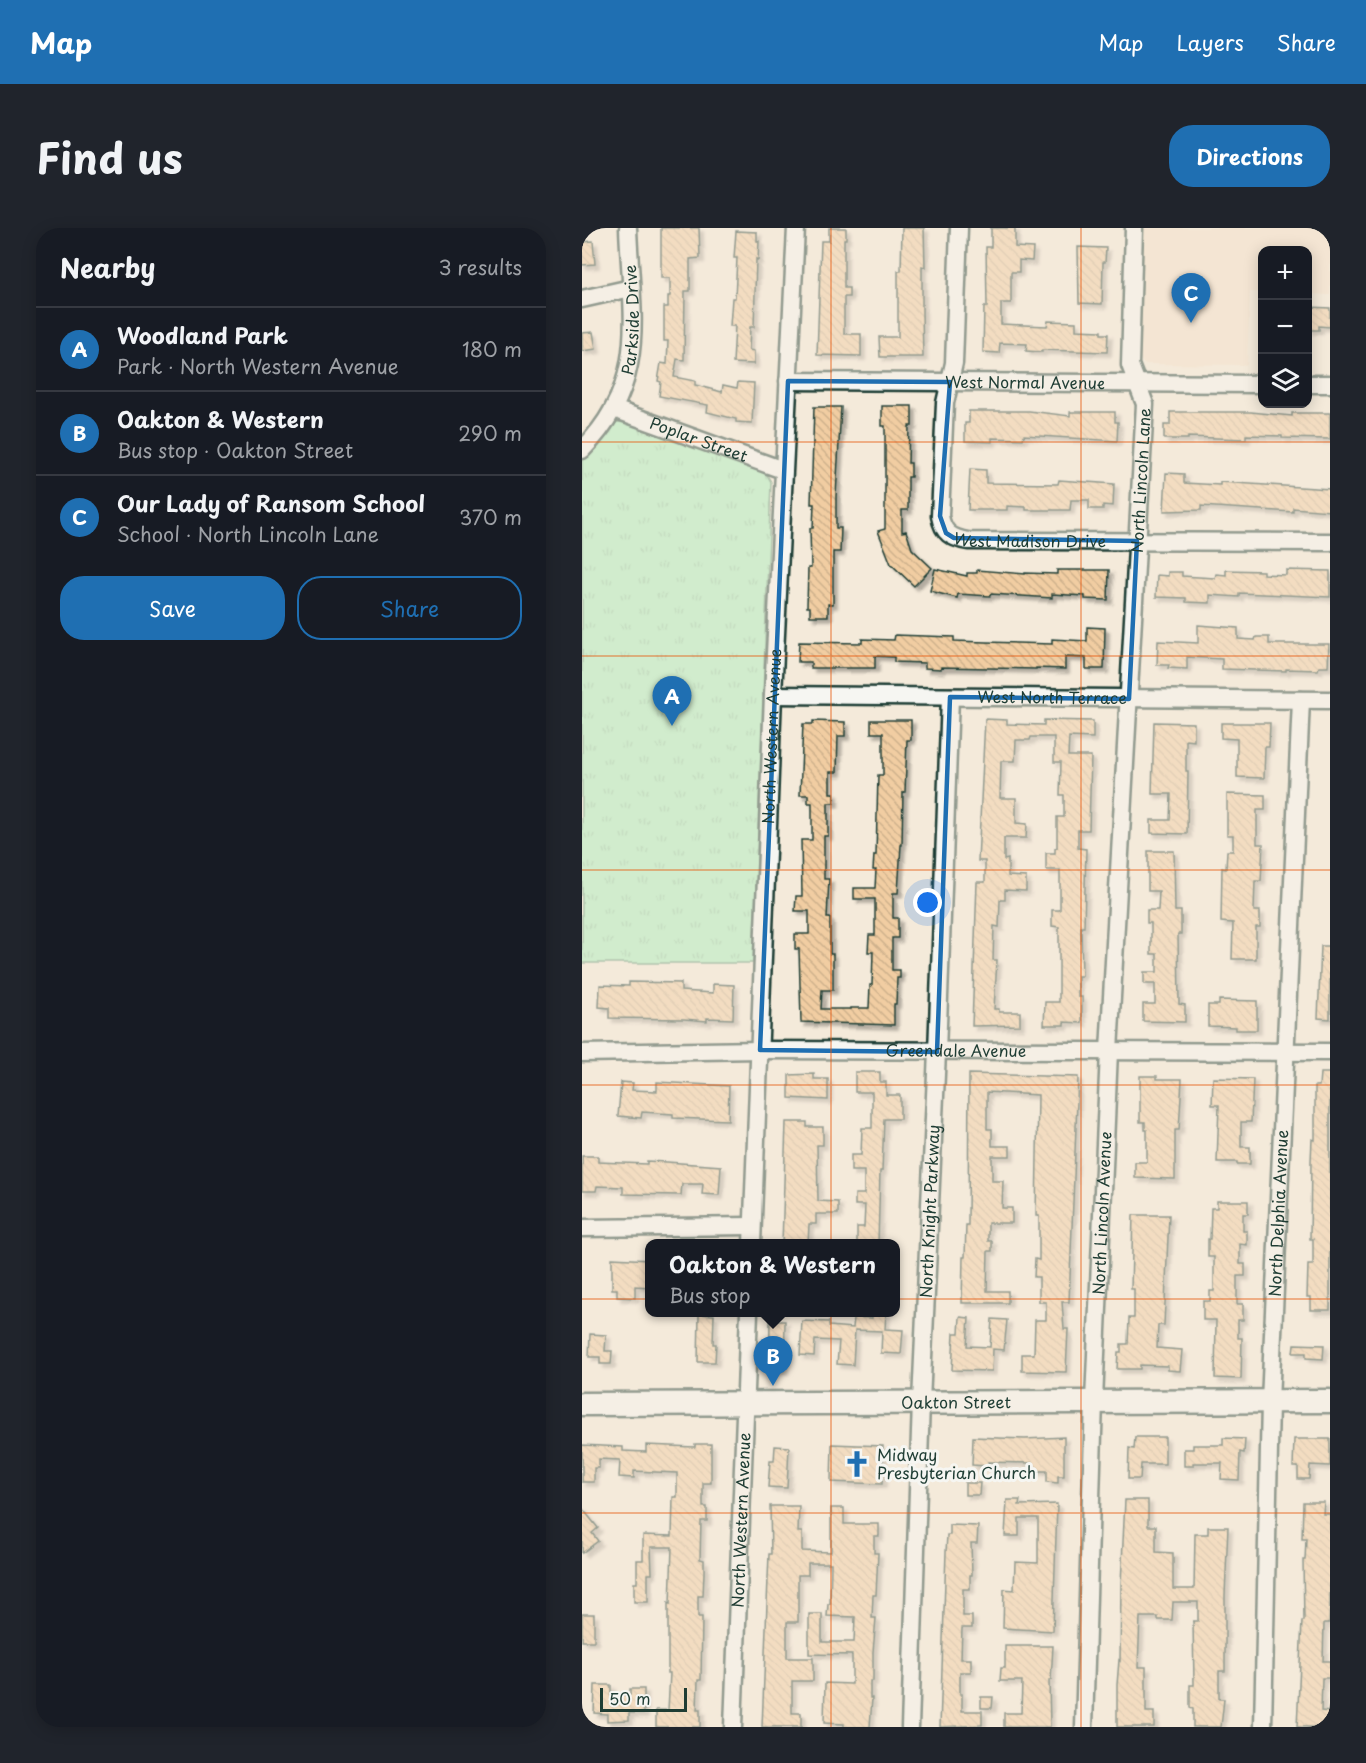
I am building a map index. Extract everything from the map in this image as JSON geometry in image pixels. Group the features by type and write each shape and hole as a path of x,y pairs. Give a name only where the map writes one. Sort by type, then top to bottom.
{"main road":[{"name":"Oakton Street","path":"582,1404 1330,1401"}],"street":[{"name":"Parkside Drive","path":"582,450 602,429 614,409 624,387 632,354 634,319 628,228"},
{"name":"North Western Avenue","path":"752,1239 773,695 796,228"},
{"path":"950,382 954,363 959,228"},
{"name":"North Lincoln Lane","path":"1129,699 1145,404 1130,365 1134,228"},
{"path":"582,299 631,288"},
{"name":"West Normal Avenue","path":"788,381 1258,384"},
{"name":"West Madison Drive","path":"950,382 945,403 940,516 946,533 954,538 968,541 1330,542"},
{"path":"1312,384 1330,384"},
{"name":"Poplar Street","path":"614,409 783,470"},
{"name":"West North Terrace","path":"773,695 1330,700"},
{"name":"North Knight Parkway","path":"910,1727 950,697"},
{"name":"North Lincoln Avenue","path":"1084,1727 1094,1401 1109,1051 1129,699"},
{"name":"North Delphia Avenue","path":"1263,1727 1270,1402 1301,700"},
{"name":"Greendale Avenue","path":"582,1053 760,1050 1330,1052"},
{"path":"582,1228 752,1226"},
{"name":"North Western Avenue","path":"733,1727 749,1317"}],"highlighted area":[{"path":"788,381 950,382 940,516 946,533 954,538 1137,541 1129,699 950,697 937,1052 760,1050"}],"shaded area":[{"path":"1138,228 1330,228 1330,295 1312,294 1312,246 1258,246 1258,292 1250,292 1247,365 1144,364 1133,351"}],"green space":[{"path":"617,422 628,423 760,471 767,475 771,482 753,963 582,963 582,461"}],"building":[{"path":"661,228 699,228 700,258 690,259 690,291 685,291 684,360 677,359 674,377 695,381 695,385 722,392 723,385 737,388 738,382 754,383 752,423 736,422 736,419 707,412 708,405 659,396 661,382 658,381 661,363 667,364 668,341 664,341 664,307 668,307 668,296 670,296 670,278 661,278"},
{"path":"829,228 846,228 844,288 849,288 849,297 844,297 844,334 861,334 861,356 817,355 821,241 829,241"},
{"path":"902,228 924,228 923,357 880,357 879,337 898,337 898,271 901,271"},
{"path":"991,228 1015,228 1015,247 1033,248 1032,261 1019,260 1019,272 1011,272 1011,303 1001,303 1001,324 1047,326 1048,321 1076,322 1076,330 1101,331 1101,334 1108,334 1107,352 1026,351 1027,344 1000,343 999,353 983,352 984,307 987,307 986,247 991,247"},
{"path":"736,231 757,232 757,241 759,241 758,260 756,259 754,327 750,327 749,350 754,351 754,364 733,363 735,326 730,326 732,298 735,298"},
{"path":"593,241 595,264 582,265 582,242"},
{"path":"1078,247 1106,248 1105,262 1103,262 1102,304 1079,303"},
{"path":"1312,307 1330,308 1330,327 1319,326 1319,330 1312,330"},
{"path":"593,332 596,349 582,351 582,333"},
{"path":"882,406 912,406 908,463 911,463 911,477 908,477 908,510 902,510 902,532 906,531 912,549 932,568 914,586 891,564 878,531 885,529 885,426 882,426"},
{"path":"814,407 841,407 836,496 836,528 841,528 840,552 833,552 833,604 828,604 828,616 810,616 810,607 807,607 808,568 811,568 810,528 813,528 814,504 811,504"},
{"path":"969,411 1029,411 1070,416 1070,412 1115,412 1115,422 1118,422 1117,441 1024,435 1023,439 992,438 992,442 965,441 965,423 969,423"},
{"path":"1170,412 1251,412 1292,416 1292,413 1330,413 1330,439 1246,435 1246,439 1188,437 1188,439 1164,439 1164,425 1170,425"},
{"path":"970,469 986,470 986,483 1058,484 1059,480 1114,484 1113,506 1103,505 1103,509 1089,509 1089,500 1071,500 1070,510 1026,510 1026,507 1007,506 1007,510 968,510"},
{"path":"1166,473 1184,474 1184,483 1220,485 1220,482 1330,489 1330,511 1293,508 1293,512 1201,506 1201,510 1164,511"},
{"path":"935,569 967,576 967,573 977,573 977,570 1057,574 1057,570 1109,570 1108,600 1052,594 1052,598 958,594 957,598 930,591"},
{"path":"1226,570 1263,571 1263,574 1286,575 1286,570 1330,571 1330,597 1239,593 1239,597 1210,595 1210,603 1186,602 1186,598 1156,597 1157,575 1168,576 1168,572 1182,572 1182,576 1215,578 1216,574 1226,575"},
{"path":"1198,625 1238,628 1238,639 1255,640 1256,637 1269,637 1269,644 1329,644 1328,667 1319,667 1318,670 1286,669 1286,671 1222,669 1222,659 1187,657 1187,669 1157,665 1158,641 1198,643"},
{"path":"1087,627 1105,628 1104,669 1086,669 1086,658 1065,657 1065,669 925,668 925,663 894,662 894,657 875,656 875,668 811,668 811,662 798,662 799,642 862,643 862,639 894,640 895,635 954,637 954,641 1052,644 1052,639 1087,641"},
{"path":"985,719 1007,720 1007,724 1044,725 1044,720 1093,721 1093,738 1069,737 1068,756 1091,756 1089,830 1078,830 1078,848 1086,849 1084,927 1081,927 1082,976 1078,976 1078,997 1082,997 1082,1023 1064,1022 1064,1025 1044,1025 1045,1002 1059,1002 1059,927 1052,926 1052,910 1060,910 1060,870 1046,870 1046,853 1055,853 1055,848 1057,848 1057,817 1064,817 1064,795 1060,795 1061,762 1054,762 1054,737 1031,737 1030,740 1016,740 1015,761 1001,761 1000,798 1016,798 1016,823 1027,824 1026,838 1004,838 1004,860 1008,859 1008,876 1026,877 1026,891 1005,890 1005,900 1000,900 999,927 994,926 993,960 997,960 994,1009 999,1009 999,1012 1020,1012 1020,1025 972,1026 977,882 985,882 985,861 978,861"},
{"path":"871,720 911,720 911,740 907,740 905,792 903,792 898,893 893,893 893,918 898,918 898,938 892,938 892,970 900,970 900,978 897,978 896,1004 894,1004 894,1025 801,1022 799,949 795,949 795,934 809,934 809,911 795,911 796,896 802,896 801,840 812,840 812,803 808,803 808,795 800,795 803,724 813,724 813,721 845,722 845,736 838,736 837,772 830,772 830,793 834,793 834,803 828,803 828,836 824,836 824,879 829,879 827,918 830,918 830,954 833,954 833,990 822,990 821,1009 869,1008 873,952 868,952 869,935 875,935 875,899 854,899 854,888 875,888 876,870 873,870 874,855 876,855 878,775 883,775 883,733 871,733"},
{"path":"1154,722 1194,723 1194,741 1186,740 1187,834 1151,833 1151,820 1170,820 1171,794 1152,794"},
{"path":"1221,723 1270,723 1269,747 1265,747 1264,778 1237,777 1237,739 1221,738"},
{"path":"1227,794 1265,795 1265,810 1257,810 1257,844 1263,844 1261,881 1255,881 1254,911 1260,911 1260,927 1256,927 1256,959 1232,959 1233,923 1221,922 1222,868 1226,869 1227,851 1233,851 1233,835 1227,835"},
{"path":"1148,851 1174,851 1175,911 1181,911 1181,934 1178,934 1179,1004 1185,1005 1185,1022 1143,1021 1143,1004 1155,1004 1155,984 1144,984 1144,972 1157,972 1157,954 1151,954 1151,923 1147,923 1147,910 1158,910 1159,891 1148,891"},
{"path":"1321,946 1330,946 1330,1019 1318,1018"},
{"path":"629,982 681,983 681,991 713,993 713,984 734,985 733,1019 707,1018 707,1021 609,1018 609,1008 599,1007 600,985 629,986"},
{"path":"1219,1000 1257,1001 1257,1030 1208,1026 1208,1005 1219,1005"},
{"path":"855,1072 880,1072 880,1082 886,1082 886,1095 900,1095 900,1119 884,1119 878,1239 857,1239 857,1227 864,1227 865,1205 855,1205 855,1194 864,1194 864,1171 851,1171 851,1155 861,1155 862,1128 872,1128 872,1092 855,1092"},
{"path":"1320,1073 1330,1073 1330,1310 1311,1310 1311,1297 1307,1297 1308,1265 1313,1265 1313,1239 1310,1239 1315,1086 1319,1086"},
{"path":"814,1074 814,1079 828,1079 828,1100 789,1098 789,1075"},
{"path":"969,1074 1078,1077 1069,1302 1062,1302 1064,1329 1068,1329 1066,1372 1022,1371 1022,1354 1034,1354 1035,1320 1046,1320 1046,1302 1039,1302 1039,1277 1034,1277 1035,1259 1039,1260 1039,1216 1036,1216 1038,1095 987,1092 987,1129 992,1129 992,1146 1010,1146 1010,1156 992,1156 992,1181 1003,1181 1002,1208 1012,1208 1012,1223 988,1223 988,1241 992,1241 992,1251 988,1251 987,1291 1008,1291 1008,1303 962,1303 963,1257 965,1257 966,1225 968,1225"},
{"path":"1140,1076 1182,1079 1179,1130 1175,1130 1175,1179 1135,1178 1135,1162 1147,1162 1147,1130 1145,1130 1145,1122 1140,1122"},
{"path":"1213,1078 1253,1079 1251,1122 1241,1122 1241,1147 1250,1147 1250,1164 1217,1162 1219,1105 1212,1105"},
{"path":"621,1082 633,1083 632,1090 657,1091 657,1082 729,1086 728,1120 673,1118 673,1114 642,1112 641,1118 618,1116"},
{"path":"786,1122 807,1122 807,1127 823,1127 823,1145 817,1145 818,1201 838,1202 838,1214 816,1214 816,1224 809,1224 808,1239 782,1239"},
{"path":"582,1156 598,1156 598,1162 647,1164 647,1161 721,1166 719,1195 702,1194 703,1184 682,1184 681,1195 623,1194 623,1187 597,1186 596,1191 582,1191"},
{"path":"1217,1201 1248,1201 1248,1214 1243,1214 1243,1231 1247,1231 1247,1245 1240,1244 1240,1264 1245,1264 1245,1276 1237,1276 1237,1304 1243,1304 1243,1320 1238,1320 1238,1338 1242,1338 1241,1379 1215,1378 1216,1320 1203,1320 1203,1301 1210,1301 1210,1291 1214,1291 1214,1257 1208,1257 1208,1239 1210,1239 1211,1208 1217,1208"},
{"path":"1133,1215 1169,1215 1164,1325 1158,1325 1157,1348 1182,1350 1180,1371 1168,1370 1168,1366 1140,1365 1140,1369 1117,1369 1121,1344 1128,1344 1129,1318 1134,1318 1134,1289 1131,1289"},
{"path":"612,1258 645,1260 645,1287 635,1286 635,1298 617,1297 617,1289 612,1289"},
{"path":"699,1317 714,1317 715,1362 698,1362"},
{"path":"854,1317 886,1317 885,1329 903,1330 901,1354 881,1353 882,1331 855,1330 853,1365 837,1364 839,1341 815,1340 814,1356 800,1355 802,1321 829,1322 829,1326 853,1328"},
{"path":"960,1317 969,1318 967,1346 990,1347 992,1319 1007,1320 1004,1350 993,1349 992,1371 952,1370 954,1333 959,1333"},
{"path":"770,1321 785,1321 784,1370 769,1370"},
{"path":"590,1334 606,1335 605,1351 612,1351 611,1364 600,1364 600,1357 589,1357"},
{"path":"1294,1344 1324,1345 1323,1359 1306,1358 1306,1353 1293,1353"},
{"path":"973,1437 1025,1439 1064,1437 1064,1476 1058,1476 1058,1483 1047,1482 1047,1471 1033,1471 1032,1463 988,1462 988,1466 972,1465"},
{"path":"1135,1437 1165,1437 1165,1464 1141,1464 1140,1479 1128,1479 1129,1448 1134,1449"},
{"path":"1223,1438 1245,1439 1244,1453 1240,1452 1239,1480 1221,1479 1222,1463 1193,1463 1193,1466 1184,1466 1184,1449 1193,1449 1193,1445 1223,1445"},
{"path":"1294,1439 1330,1439 1330,1466 1310,1465 1309,1479 1298,1479 1298,1467 1293,1467"},
{"path":"695,1444 711,1444 711,1483 703,1483 703,1507 707,1507 707,1521 701,1521 700,1559 704,1560 703,1596 698,1596 698,1617 702,1617 701,1680 698,1680 697,1710 700,1710 700,1727 656,1727 656,1710 668,1710 670,1673 668,1673 668,1603 670,1604 672,1547 651,1547 652,1574 648,1574 648,1602 634,1602 634,1583 637,1583 637,1560 643,1560 643,1535 672,1536 673,1497 677,1497 677,1473 634,1471 634,1478 619,1477 620,1460 599,1459 599,1468 594,1468 594,1482 582,1482 582,1445 623,1447 623,1451 646,1452 646,1445 695,1447"},
{"name":"Midway Presbyterian Church","path":"832,1444 883,1446 882,1484 831,1482"},
{"path":"775,1446 789,1447 787,1488 768,1487 770,1461 774,1461"},
{"path":"965,1483 980,1483 979,1495 965,1495"},
{"path":"1007,1500 1020,1500 1019,1505 1057,1504 1053,1631 1003,1628 1004,1589 1014,1590 1015,1562 1038,1563 1038,1518 1019,1518 1019,1536 1005,1536"},
{"path":"1125,1500 1148,1500 1148,1526 1156,1526 1156,1552 1173,1553 1173,1589 1194,1589 1195,1534 1208,1534 1208,1527 1228,1527 1225,1671 1219,1671 1219,1699 1224,1699 1221,1727 1193,1727 1190,1685 1194,1685 1193,1621 1198,1621 1198,1602 1173,1602 1172,1620 1140,1617 1138,1667 1146,1667 1146,1712 1154,1712 1154,1727 1117,1727"},
{"path":"1303,1502 1324,1502 1323,1514 1330,1514 1330,1603 1329,1623 1324,1623 1323,1661 1330,1661 1330,1678 1322,1678 1321,1711 1330,1712 1330,1727 1297,1727 1302,1621 1304,1621 1303,1560 1305,1560 1306,1539 1302,1539"},
{"path":"770,1506 799,1506 798,1532 802,1532 802,1551 831,1552 831,1508 844,1508 844,1524 879,1524 879,1536 874,1536 874,1553 878,1553 876,1595 873,1595 872,1618 876,1618 873,1681 870,1681 870,1698 872,1698 870,1727 844,1727 844,1724 824,1723 825,1683 852,1684 852,1655 809,1654 809,1614 822,1614 822,1642 854,1642 855,1617 827,1616 828,1604 830,1604 831,1563 808,1563 808,1575 798,1575 798,1622 787,1622 787,1658 813,1658 813,1681 792,1681 792,1713 801,1713 801,1727 762,1727 769,1554 771,1554"},
{"path":"582,1508 598,1528 592,1533 598,1541 582,1553"},
{"path":"950,1525 978,1526 977,1543 971,1543 970,1589 963,1589 963,1616 972,1616 972,1628 962,1628 961,1659 971,1659 971,1672 960,1672 960,1694 962,1694 962,1711 982,1711 982,1725 940,1727 946,1552"},
{"path":"582,1614 594,1614 594,1641 582,1641"},
{"path":"1005,1646 1053,1646 1051,1680 1049,1680 1050,1727 1004,1727 1004,1713 1021,1713 1022,1681 1000,1681 1001,1668 1005,1668"},
{"path":"595,1685 611,1685 611,1695 630,1695 630,1689 644,1689 644,1713 629,1713 629,1720 607,1721 607,1714 594,1713"},
{"path":"981,1697 993,1697 992,1708 981,1708"}],"place":[{"name":"Our Lady of Ransom School","path":"1191,323"},
{"name":"Woodland Park","path":"672,726"},
{"name":"Oakton & Western","path":"773,1386"},
{"name":"Midway Presbyterian Church","path":"857,1464"}]}
